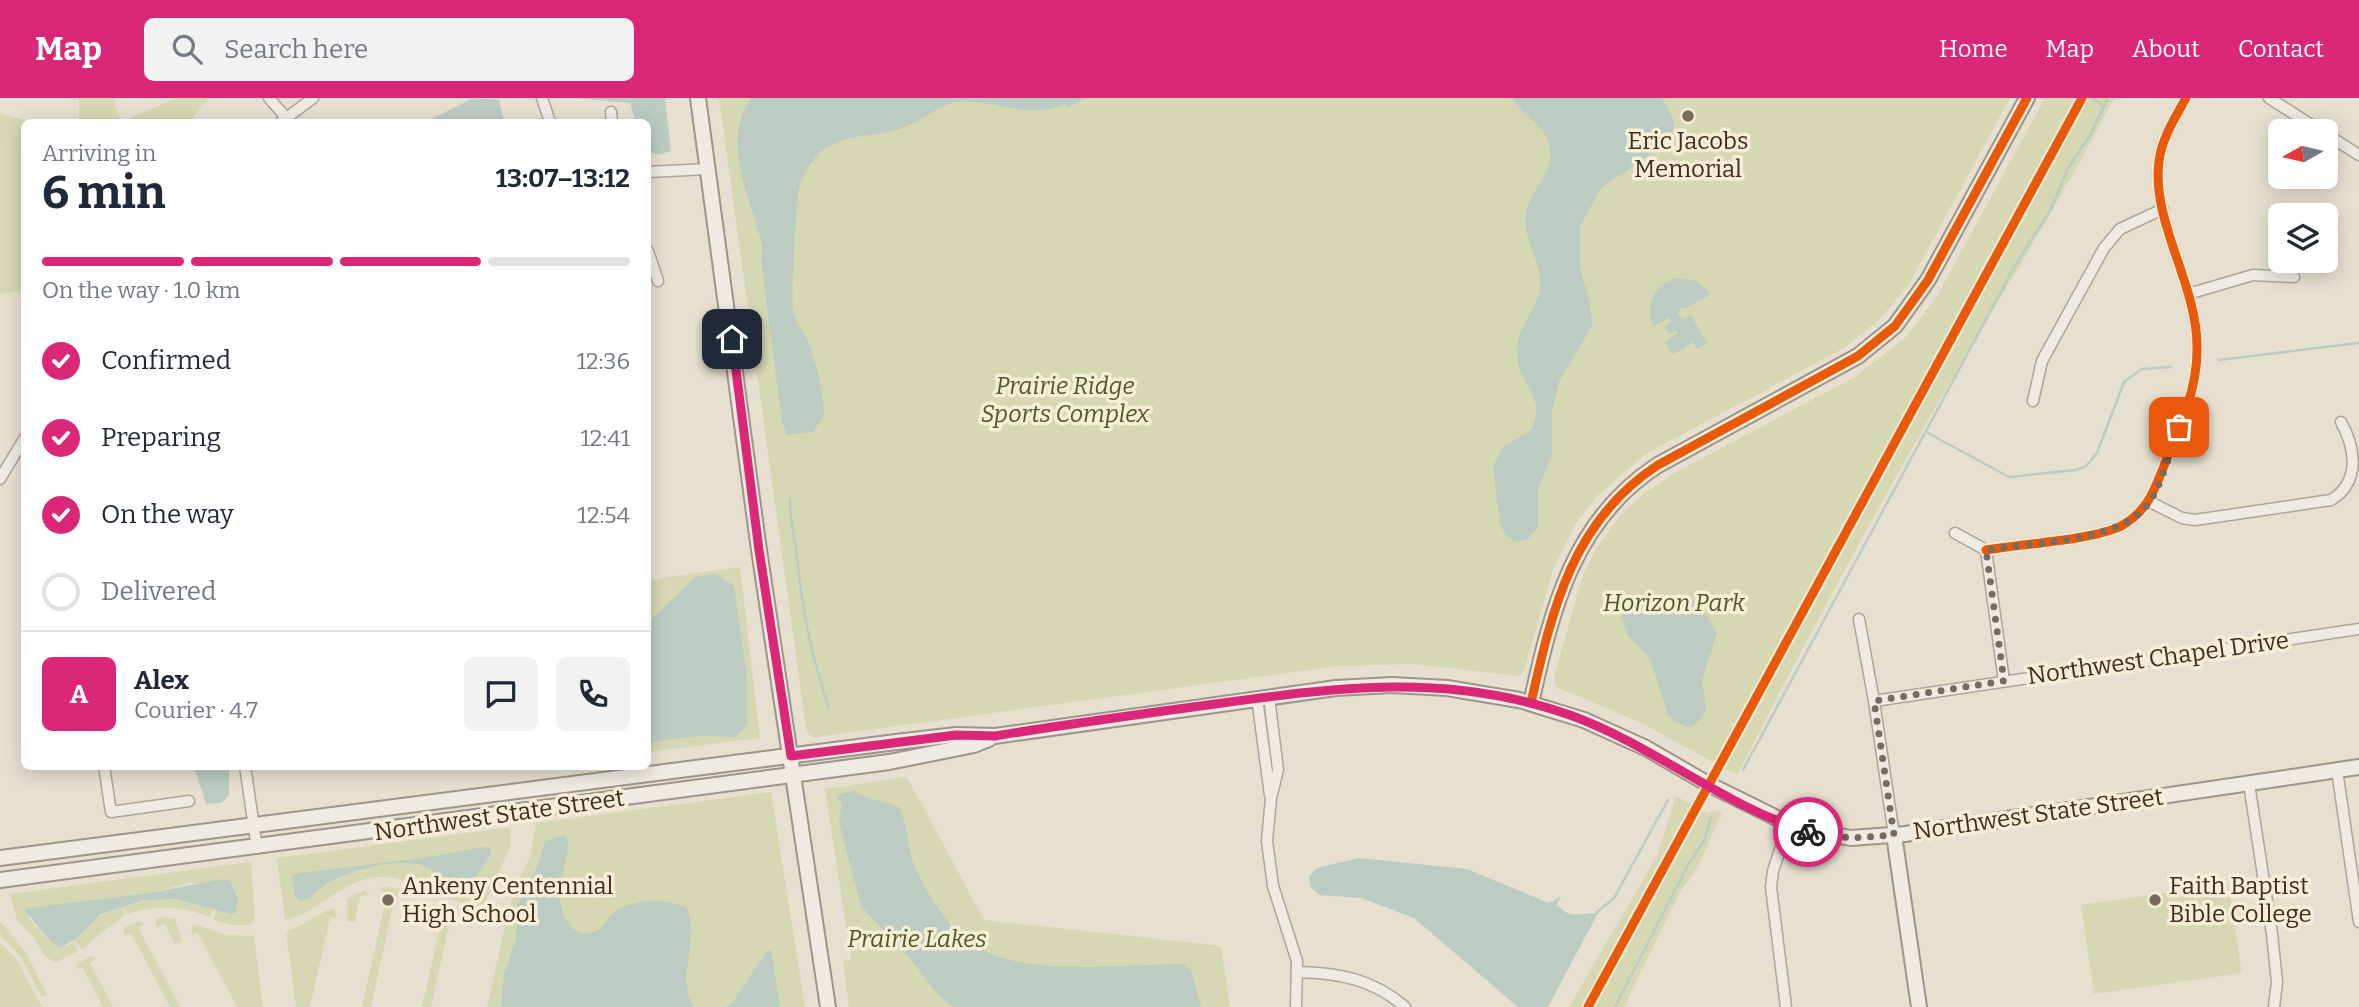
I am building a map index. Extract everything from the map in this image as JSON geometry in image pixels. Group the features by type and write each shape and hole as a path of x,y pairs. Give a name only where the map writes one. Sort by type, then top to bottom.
{"main road":[{"path":"698,98 759,550 828,1007"},
{"path":"1531,703 1571,566 1600,516 1648,471 1858,356 1895,326 1924,287 2027,98"},
{"name":"Northwest State Street","path":"0,858 956,735 995,736 1346,687 1410,685 1484,693 1531,703 1615,733 1788,825 1830,836 1894,835 2359,767"},
{"name":"Northwest State Street","path":"0,878 257,848 889,762 974,745 995,736"},
{"path":"1894,835 1919,1007"}],"street":[{"path":"269,98 285,119"},
{"path":"288,119 313,98"},
{"path":"542,98 549,119"},
{"path":"1955,533 1986,550 2108,532 2131,520 2150,502 2193,385 2197,346 2188,294 2158,185 2159,160 2166,136 2186,98"},
{"path":"2269,98 2302,119"},
{"path":"2338,142 2359,155"},
{"path":"651,172 708,169"},
{"path":"2033,401 2042,361 2104,248 2120,229 2163,209"},
{"path":"651,260 658,281"},
{"path":"2188,294 2253,275 2294,277"},
{"path":"2150,502 2182,518 2195,520 2331,500 2341,496 2353,482 2357,465 2352,443 2341,422"},
{"path":"0,479 21,444"},
{"path":"1986,550 2004,681"},
{"path":"1859,619 1894,835"},
{"name":"Northwest Chapel Drive","path":"1874,701 2359,629"},
{"path":"1263,697 1278,770 1271,798 1267,841 1278,906 1293,945 1298,972 1296,1007"},
{"path":"105,770 111,812 189,801"},
{"path":"246,770 257,848"},
{"path":"2337,770 2359,922"},
{"path":"2249,784 2272,934 2277,982 2274,1007"},
{"path":"1786,1007 1771,894 1773,871 1788,825"},
{"path":"1298,972 1352,977 1378,988 1405,1007"}],"green space":[{"path":"79,98 113,98 120,119 79,119"},
{"path":"177,98 209,98 192,119 128,119"},
{"name":"Prairie Ridge Sports Complex","path":"719,98 2010,98 1909,284 1880,319 1844,348 1646,454 1596,497 1576,523 1554,567 1524,670 1519,676 1414,664 1338,666 816,737 809,735 806,728"},
{"name":"Horizon Park","path":"2045,98 2114,98 2048,219 1881,504 1737,775 1639,722 1556,687 1554,677 1582,578 1595,550 1622,513 1676,472 1855,377 1906,337 1936,298"},
{"path":"0,113 21,119 21,291 0,294"},
{"path":"740,567 760,738 651,752 651,580"},
{"name":"Prairie Lakes","path":"907,777 984,920 1221,946 1230,1007 849,1007 843,961 851,959 825,789"},
{"path":"771,792 805,1007 487,1007 513,890 530,858 536,823"},
{"path":"1676,796 1707,813 1716,810 1722,812 1698,867 1680,892 1624,1007 1569,1007 1657,856"},
{"path":"510,828 511,845 484,904 463,903 408,882 381,877 354,883 310,910 285,920 277,858"},
{"path":"251,862 255,917 250,924 232,924 213,919 216,909 232,914 238,899 232,885 190,883 149,893 28,908 29,919 52,943 67,946 73,942 78,951 55,963 45,956 33,937 17,920 10,894"},
{"path":"2228,884 2242,973 2094,994 2081,905"},
{"path":"385,887 400,889 403,894 395,896 371,1007 362,1007 387,894 380,890"},
{"path":"365,890 369,894 360,896 355,922 347,921 347,899"},
{"path":"175,899 214,908 210,917 189,910 169,908 128,914 123,907 124,915 82,949 74,940 95,920 119,907 146,900"},
{"path":"442,906 458,916 451,917 431,1007 422,1007 443,914 436,911"},
{"path":"334,909 337,918 330,918 310,1007 296,1007 286,931"},
{"path":"158,917 175,919 182,941 175,944 165,924 157,927 155,921"},
{"path":"0,921 27,954 47,995 42,997 20,956 0,935"},
{"path":"140,921 144,924 139,929 180,1007 170,1007 131,933 123,933 125,927"},
{"path":"193,924 227,935 254,936 263,1007 237,1007 198,933 191,935"},
{"path":"0,942 15,957 42,1007 0,1007"},
{"path":"91,956 96,958 90,963 113,1007 103,1007 83,968 76,969 77,964"}],"shaded area":[{"path":"474,98 499,100 503,119 431,119"},
{"path":"573,98 665,98 671,151 651,153 651,119 635,119 630,103"},
{"path":"751,98 1087,98 1068,107 1065,104 1038,110 956,102 900,129 841,141 827,147 813,161 802,178 798,192 793,311 812,352 821,388 824,416 813,432 787,435 782,422 761,260 762,246 738,153 742,116"},
{"path":"1512,98 1662,98 1673,118 1674,126 1668,143 1602,187 1580,226 1580,267 1590,303 1592,326 1559,382 1552,411 1552,455 1538,490 1538,527 1527,540 1515,542 1505,534 1500,524 1493,466 1503,447 1531,430 1536,418 1534,398 1521,373 1517,350 1520,333 1536,302 1540,285 1538,267 1525,223 1526,213 1548,166 1550,149 1544,133"},
{"path":"1676,278 1697,281 1711,294 1685,309 1681,307 1678,313 1682,320 1691,315 1707,343 1697,349 1693,342 1672,354 1665,342 1678,333 1676,330 1669,334 1664,326 1671,322 1669,318 1654,326 1650,311 1657,291 1662,285"},
{"path":"717,574 734,586 747,677 747,725 736,737 699,736 651,743 651,620 695,577"},
{"path":"1668,595 1699,605 1717,633 1702,679 1706,708 1702,718 1691,728 1668,715 1650,659 1628,635 1621,616 1634,603"},
{"path":"195,770 229,770 229,795 221,803 206,804"},
{"path":"855,791 900,808 913,863 921,881 948,921 974,945 994,955 1047,966 1184,964 1192,973 1201,1007 953,1007 940,997 911,960 861,906 839,822 842,804 837,797 842,793"},
{"path":"565,835 568,842 560,896 562,910 569,924 580,933 587,934 600,929 613,913 639,902 659,901 686,907 691,933 687,983 694,1007 501,1007 504,975 516,939 517,906 538,865 545,841"},
{"path":"489,848 491,853 482,868 473,880 460,885 442,882 427,867 393,863 366,868 341,877 305,900 301,901 295,896 292,876 299,873 423,858"},
{"path":"1359,858 1467,869 1549,903 1561,896 1557,904 1566,912 1577,915 1598,913 1548,1007 1518,1007 1414,918 1361,898 1319,895 1311,887 1309,876 1317,868"},
{"path":"223,879 230,881 238,899 236,912 232,914 175,899 143,900 101,914 74,940 61,947 52,943 25,911 28,908 149,893"},
{"path":"771,950 780,1007 726,1007 733,1002 766,952"}],"waterway":[{"path":"2093,98 2103,106"},
{"path":"1743,770 2016,264 2050,211 2068,168 2089,137 2108,98"},
{"path":"2219,360 2359,343"},
{"path":"1928,433 2009,477 2076,470 2086,466 2097,453 2124,382 2142,369 2171,367"},
{"path":"790,499 805,615 829,708"},
{"path":"1597,912 1614,898 1668,800"},
{"path":"1615,1007 1689,863 1705,839 1711,817"}],"cycle path":[{"path":"1531,703 1548,634 1570,569 1605,512 1629,487 1658,465 1858,356 1895,326 1928,280 2027,98"},
{"path":"1588,1007 2082,98"},
{"path":"1986,550 2109,531 2131,520 2145,505 2155,488 2188,404 2197,361 2195,323 2190,299 2168,230 2158,184 2163,144 2186,98"}],"way so far":[{"path":"1808,832 1851,838 1894,835 1874,701 2004,681 1986,550 2108,532 2131,520 2150,502 2179,427"}],"place":[{"name":"Eric Jacobs Memorial","path":"1688,116"},
{"name":"Ankeny Centennial High School","path":"388,900"},
{"name":"Faith Baptist Bible College","path":"2155,900"}],"route":[{"path":"732,339 759,550 791,756 956,735 995,736 1336,688 1374,685 1430,686 1511,698 1584,720 1646,748 1788,825 1808,832"}]}
